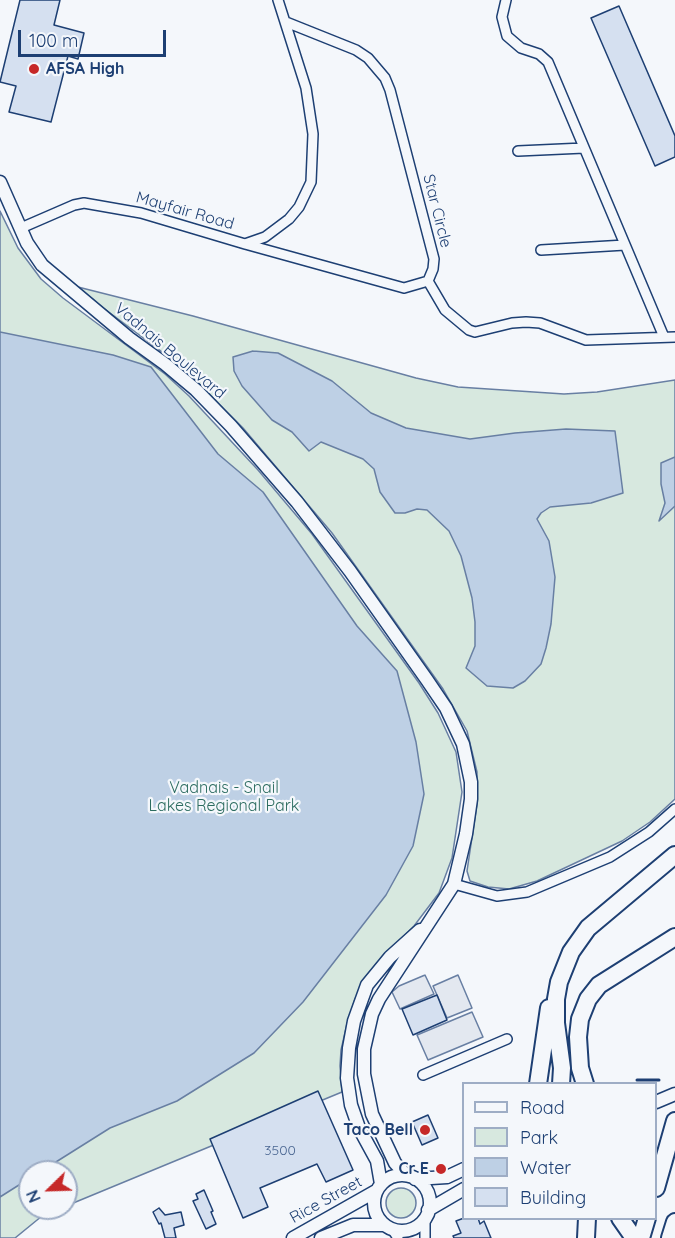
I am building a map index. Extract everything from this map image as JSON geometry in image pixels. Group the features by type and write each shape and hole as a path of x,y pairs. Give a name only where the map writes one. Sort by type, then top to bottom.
{"highway":[{"path":"538,1082 554,983 563,960 588,928 675,855"},
{"path":"585,1082 580,1068 578,1037 580,1019 588,999 599,985 675,937"},
{"path":"561,1082 556,999 559,982 571,952"},
{"path":"657,1184 675,1121"},
{"path":"586,1238 587,1220"},
{"path":"641,1238 646,1220"},
{"path":"622,1221 634,1238"},
{"path":"670,1238 675,1222"}],"street":[{"name":"Mayfair Road","path":"21,228 84,202 141,213 245,244 265,237 290,219 306,195 311,182 313,134 311,110 278,0"},
{"path":"506,0 502,16 507,36 521,48 539,54 548,62 664,337"},
{"name":"Star Circle","path":"286,22 356,50 368,58 385,78 434,259 428,281"},
{"path":"518,151 584,148"},
{"name":"Vadnais Boulevard","path":"0,182 35,256 55,278 196,390 231,426 297,502 350,571 446,708 463,744 471,782 471,799 466,834 454,884 428,924"},
{"path":"245,244 404,288 428,281 445,310 469,330 475,332 526,322 540,323 586,340 675,337"},
{"path":"541,250 625,245"},
{"path":"454,884 497,896 527,892 610,857 649,832 675,809"},
{"path":"428,924 390,957 367,985 354,1021 347,1078 351,1105 359,1128 376,1161 379,1187 375,1209 392,1230 401,1231 418,1225 426,1214 462,1190"},
{"path":"425,1238 427,1192 422,1184 395,1163 374,1121 364,1074 364,1049 372,1014 379,999 428,924"},
{"path":"423,1075 507,1039"},
{"path":"657,1101 675,1094"},
{"path":"379,1187 397,1175 447,1178 462,1170"},
{"name":"Rice Street","path":"293,1238 379,1187"},
{"name":"Rice Street","path":"321,1238 353,1225 392,1230"}],"green space":[{"name":"Vadnais - Snail Lakes Regional Park","path":"0,211 18,248 41,279 165,374 189,396 258,470 312,534 438,713 456,752 462,792 452,858 439,893 414,926 377,963 355,999 341,1050 342,1092 78,1201 78,1160 18,1160 18,1220 37,1220 15,1238 0,1238"},
{"path":"74,286 193,316 416,378 458,387 564,394 597,392 675,380 675,799 650,822 622,841 537,881 509,889 488,887 470,881 467,871 477,804 477,772 467,731 443,689 332,533 243,428 182,367"},
{"path":"401,1188 407,1189 415,1197 415,1209 407,1217 401,1218 395,1217 387,1209 386,1203 387,1197 395,1189"}],"shaded area":[{"path":"425,975 434,994 400,1009 392,992 399,986"},
{"path":"458,975 472,1008 447,1018 433,986"},
{"path":"472,1012 483,1037 428,1060 417,1035"}],"water":[{"name":"Vadnais - Snail Lakes Regional Park","path":"0,332 113,355 151,367 218,454 263,492 357,626 397,671 416,742 424,794 413,846 386,895 303,1002 254,1053 177,1101 110,1128 59,1160 18,1160 18,1186 0,1197"},
{"path":"253,351 278,353 332,381 371,413 406,428 470,439 566,429 615,431 623,493 591,503 550,507 537,519 549,541 555,577 551,624 546,648 541,664 525,681 513,688 487,686 466,668 475,646 475,622 472,598 461,556 449,531 427,510 417,509 395,513 380,492 374,469 363,459 321,442 309,451 292,432 272,420 242,386 234,371 233,357"},
{"path":"675,457 675,506 659,521 665,503 661,484 661,463"}],"building":[{"name":"AFSA High","path":"20,0 60,0 54,25 84,33 78,59 68,56 51,122 9,112 16,86 0,82"},
{"path":"619,6 675,136 675,157 655,166 591,18"},
{"path":"437,995 447,1020 413,1035 402,1009"},
{"path":"318,1091 353,1170 326,1182 317,1164 260,1188 268,1207 243,1218 210,1139"},
{"name":"Taco Bell","path":"428,1115 438,1138 422,1145 412,1122"},
{"path":"204,1190 216,1224 206,1229 193,1201 198,1199 196,1194"},
{"path":"159,1208 165,1215 181,1212 184,1225 174,1228 176,1238 165,1238 161,1223 159,1224 153,1212"},
{"path":"462,1219 479,1220 480,1224 484,1221 491,1238 454,1238 453,1236 461,1233 456,1221"}],"wall":[{"path":"637,1080 659,1080"}],"place":[{"name":"AFSA High","path":"34,69"},
{"name":"Taco Bell","path":"425,1130"},
{"name":"Cr E","path":"441,1169"}]}
